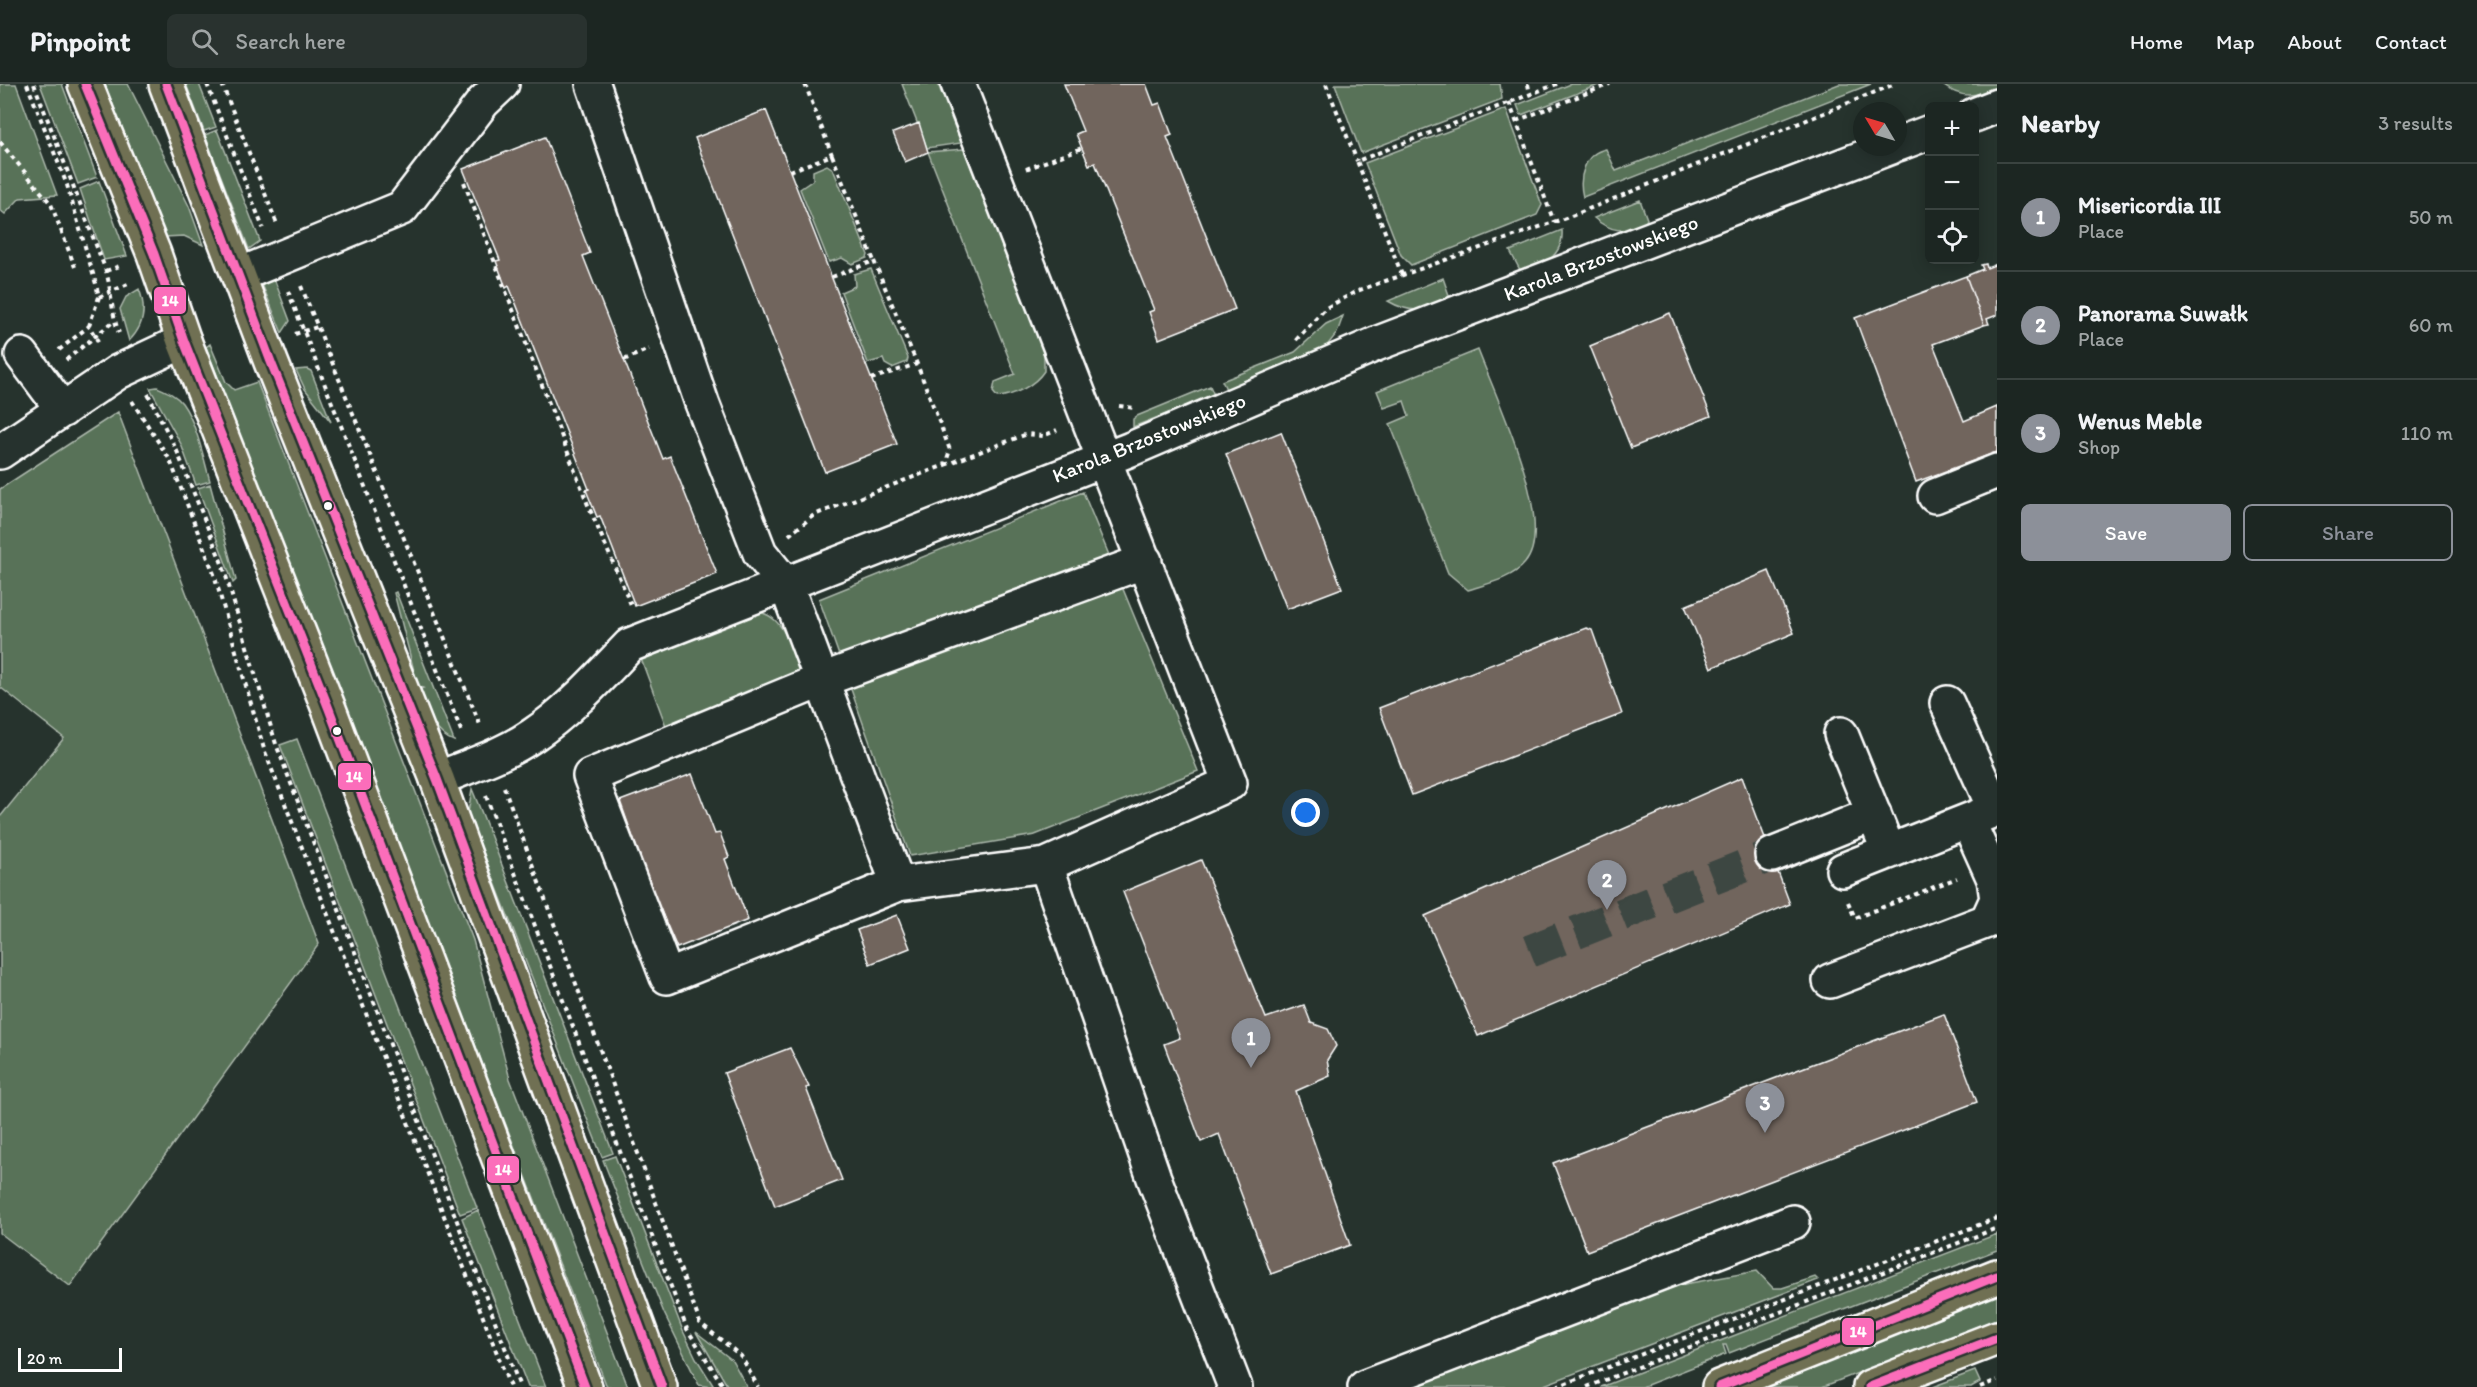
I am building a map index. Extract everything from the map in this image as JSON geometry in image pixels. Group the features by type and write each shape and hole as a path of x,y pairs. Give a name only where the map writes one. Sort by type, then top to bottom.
{"main road":[{"path":"85,84 154,254 184,341 329,710 585,1387"},
{"path":"166,84 271,362 437,779 660,1386"},
{"path":"1719,1387 1997,1276"},
{"path":"1870,1387 1997,1338"}],"street":[{"path":"239,275 402,208 483,102 502,84"},
{"path":"593,84 702,404 760,553 786,585 898,884"},
{"path":"958,84 1072,382 1145,561 1230,783 1046,865 898,884 667,977 590,776 822,680 1145,561"},
{"path":"1979,113 1997,106"},
{"path":"1907,141 1925,134"},
{"name":"Karola Brzostowskiego","path":"437,779 493,757 533,735 587,690 630,645 1104,458 1376,345 1868,156"},
{"path":"0,452 125,368 184,341"},
{"path":"22,355 63,410"},
{"path":"1935,496 1997,471"},
{"path":"1830,981 1987,921 1997,899 1987,813 1947,703"},
{"path":"1841,734 1889,852"},
{"path":"1843,870 1987,813"},
{"path":"1772,855 1874,814"},
{"path":"1046,865 1154,1178 1235,1387"},
{"path":"1365,1387 1793,1222"}],"path":[{"path":"27,84 67,185 96,284 99,297 89,326 125,368 177,451 223,566 276,744 520,1387"},
{"path":"34,84 106,271 112,291 114,321 125,368 127,393 174,470 214,574 264,749 510,1387"},
{"path":"760,553 777,545 814,514 945,465 950,450 832,155 806,84"},
{"path":"1326,84 1402,275"},
{"path":"1528,84 1530,95"},
{"path":"1357,161 1557,84"},
{"path":"1516,121 1610,84"},
{"path":"1290,347 1326,308 1357,291 1554,222 1895,84"},
{"path":"1509,102 1554,222"},
{"path":"0,142 51,204 75,267"},
{"path":"1022,170 1082,148"},
{"path":"446,151 457,163 497,274 588,505 634,613"},
{"path":"790,171 832,155"},
{"path":"832,277 874,261"},
{"path":"624,360 655,346"},
{"path":"872,379 917,364"},
{"path":"1114,405 1134,409 1144,405"},
{"path":"463,735 490,722"},
{"path":"1556,1387 1997,1218"},
{"path":"1587,1387 1997,1228"},
{"path":"1980,1387 1997,1380"}],"green space":[{"path":"0,84 16,84 57,195 20,198 5,214 0,210"},
{"path":"40,84 62,84 97,177 78,184"},
{"path":"105,84 128,84 189,206 203,245 184,236 164,237"},
{"path":"186,84 199,84 216,127 204,131"},
{"path":"902,84 938,84 961,143 927,148"},
{"path":"1335,84 1500,84 1502,99 1361,153"},
{"path":"1571,84 1601,84 1521,115 1517,105"},
{"path":"1839,84 1871,84 1583,197 1581,182 1584,167 1598,151 1606,149 1616,171"},
{"path":"1941,84 1997,84 1997,88 1968,95 1955,92"},
{"path":"1506,109 1542,205 1537,215 1411,265 1401,255 1365,163"},
{"path":"217,130 260,241 249,249 205,135"},
{"path":"964,149 1044,353 1044,371 1040,376 1024,389 1004,396 997,397 993,392 995,382 1015,374 928,152"},
{"path":"827,165 833,169 868,255 867,258 852,264 842,258 829,262 800,189 813,180 813,171"},
{"path":"99,181 127,256 104,260 80,189"},
{"path":"1640,200 1647,219 1643,227 1617,230 1594,218"},
{"path":"1562,230 1560,246 1551,258 1524,272 1520,270 1510,251"},
{"path":"871,269 908,358 907,362 892,368 885,364 883,359 868,363 841,292 855,286 854,274"},
{"path":"272,273 290,321 282,333 262,284 266,275"},
{"path":"1443,278 1450,298 1448,304 1432,309 1417,310 1403,308 1388,301"},
{"path":"139,289 143,303 143,317 129,341 120,309 126,297"},
{"path":"1343,316 1337,333 1322,352 1227,391 1222,381 1295,352 1326,324"},
{"path":"210,344 226,382 234,390 257,382 473,940 510,1079 628,1387 607,1387 206,347"},
{"path":"1478,350 1509,427 1529,490 1534,520 1533,544 1520,569 1498,580 1468,590 1448,573 1390,424 1409,416 1404,401 1384,408 1377,391"},
{"path":"296,370 311,371 331,422 305,389"},
{"path":"1210,386 1214,395 1133,427 1133,419 1137,416"},
{"path":"157,387 177,398 187,411 199,440 210,481 196,485 181,444 150,388"},
{"path":"118,412 319,944 70,1286 0,1233 0,817 64,738 0,687 0,489"},
{"path":"210,484 236,580 233,583 198,488"},
{"path":"1083,492 1198,771 1035,835 910,856 819,599"},
{"path":"396,592 454,741 440,732 428,712 420,689 423,688 419,686 415,675 394,593"},
{"path":"758,612 768,615 782,628 801,676 666,726 641,659"},
{"path":"297,739 477,1208 460,1214 280,745"},
{"path":"472,789 613,1153 602,1157 478,839 468,813"},
{"path":"615,1156 683,1331 713,1385 710,1387 699,1385 664,1313 603,1160"},
{"path":"478,1210 546,1387 528,1387 462,1218"},
{"path":"1997,1234 1997,1250 1729,1353 1726,1345 1723,1345 1726,1354 1642,1387 1601,1387"},
{"path":"1757,1271 1773,1288 1782,1288 1815,1277 1818,1280 1539,1387 1401,1387 1668,1287"},
{"path":"1997,1293 1997,1319 1822,1387 1757,1387"},
{"path":"696,1332 732,1360 747,1387 728,1387"},
{"path":"1975,1371 1980,1382 1971,1387 1932,1387"}],"building":[{"path":"1064,84 1146,84 1154,105 1160,103 1172,135 1167,137 1235,309 1159,339 1149,312 1154,310 1095,163 1089,165 1076,134 1083,131"},
{"path":"766,110 897,444 825,472 695,138"},
{"path":"919,123 928,152 905,162 893,133"},
{"path":"545,137 590,253 583,256 663,459 670,456 717,574 635,606 600,516 597,517 586,490 589,489 509,286 506,288 496,261 500,260 463,169"},
{"path":"1986,264 1987,268 1997,264 1997,315 1987,319 1989,324 1984,325 1966,276 1983,269 1981,265"},
{"path":"1966,276 1984,325 1933,344 1964,421 1997,407 1997,452 1916,482 1855,318"},
{"path":"1670,313 1711,416 1631,448 1590,346"},
{"path":"1281,432 1342,588 1287,609 1226,454"},
{"path":"1769,571 1794,633 1711,668 1685,606"},
{"path":"1586,628 1592,630 1622,714 1412,795 1379,708"},
{"path":"692,774 715,834 720,833 729,857 725,859 748,920 677,948 651,888 620,801"},
{"path":"1742,777 1790,904 1478,1036 1425,916"},
{"path":"1201,860 1266,1018 1304,1005 1311,1023 1328,1029 1336,1046 1327,1060 1330,1076 1296,1091 1350,1245 1271,1274 1219,1134 1201,1142 1164,1044 1180,1038 1123,892"},
{"path":"897,915 910,948 870,964 857,930"},
{"path":"1944,1014 1977,1102 1587,1251 1553,1163"},
{"path":"790,1048 809,1087 806,1088 842,1180 775,1206 724,1073"}],"tunnel":[{"path":"1530,951 1772,855"}],"transit line":[{"name":"14","path":"85,84 154,254 184,341 329,709 585,1387"},
{"name":"14","path":"166,84 271,362 437,779 662,1387"},
{"name":"14","path":"1719,1387 1997,1276"},
{"name":"14","path":"1870,1387 1997,1338"}],"place":[{"name":"Panorama Suwałk","path":"1607,910"},
{"name":"Misericordia III","path":"1251,1068"},
{"name":"Wenus Meble","path":"1765,1133"}]}
